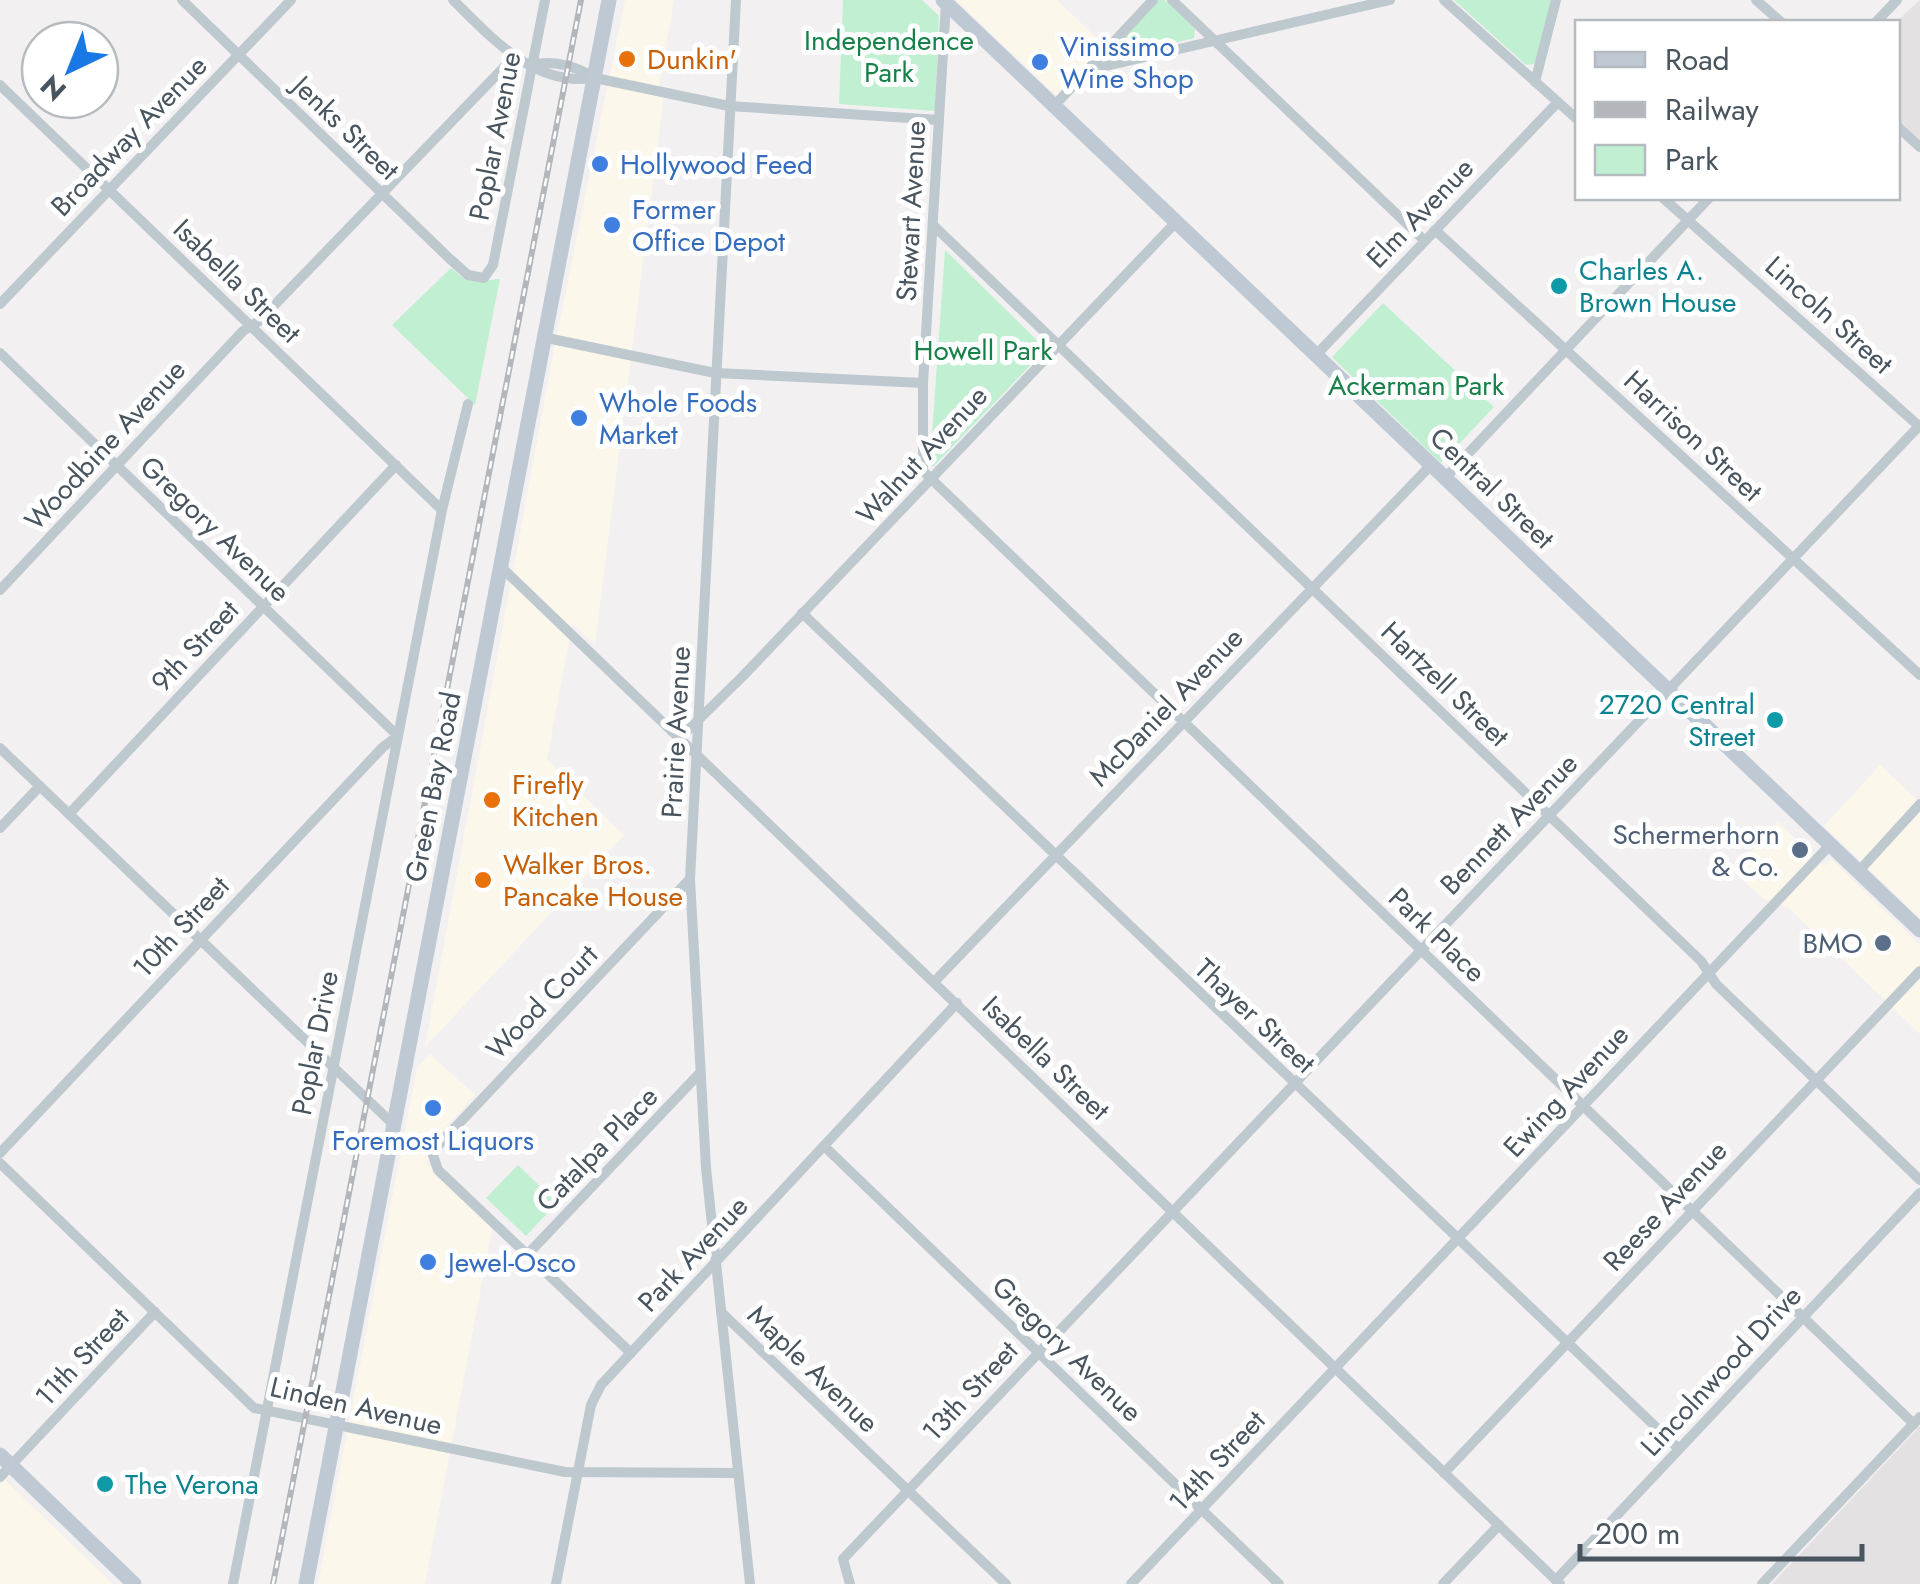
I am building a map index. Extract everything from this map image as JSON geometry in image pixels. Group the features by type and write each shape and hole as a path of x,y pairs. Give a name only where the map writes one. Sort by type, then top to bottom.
{"main road":[{"name":"Green Bay Road","path":"306,1584 609,0"},
{"name":"Central Street","path":"944,2 1920,930"},
{"path":"4,1466 134,1584"}],"street":[{"name":"Jenks Street","path":"182,0 468,275 484,278"},
{"name":"Broadway Avenue","path":"0,304 291,0"},
{"path":"452,0 513,58 581,80 595,78 729,106 939,120"},
{"name":"Poplar Avenue","path":"484,278 493,265 544,0"},
{"name":"Prairie Avenue","path":"736,0 690,879 699,1074 714,1263 750,1584"},
{"path":"1054,106 1154,0"},
{"path":"1172,0 1425,241"},
{"path":"1089,70 1390,0"},
{"path":"1444,0 1575,117"},
{"path":"1535,82 1556,0"},
{"path":"1756,0 1779,20"},
{"path":"1878,20 1898,0"},
{"name":"Stewart Avenue","path":"930,478 920,463 944,2"},
{"name":"Woodbine Avenue","path":"0,590 247,328 513,58"},
{"name":"Isabella Street","path":"0,85 247,328 442,510"},
{"name":"Elm Avenue","path":"1316,355 1558,102"},
{"path":"1900,129 1920,147"},
{"name":"Lincoln Street","path":"1665,200 1920,426"},
{"path":"1445,478 1707,200"},
{"name":"Walnut Avenue","path":"677,735 700,719 1176,222"},
{"name":"Hartzell Street","path":"933,225 1549,815 1920,1180"},
{"name":"Harrison Street","path":"1436,230 1920,675"},
{"path":"547,338 715,373 923,383"},
{"name":"Gregory Avenue","path":"0,353 398,736"},
{"path":"442,510 468,404"},
{"name":"Bennett Avenue","path":"1172,1211 1920,426"},
{"name":"McDaniel Avenue","path":"934,981 1430,464"},
{"name":"9th Street","path":"70,814 396,465"},
{"name":"Park Place","path":"930,478 1803,1318 1917,1420"},
{"name":"Poplar Drive","path":"232,1584 442,510"},
{"name":"Isabella Street","path":"500,566 1558,1582"},
{"name":"Thayer Street","path":"802,613 1679,1449"},
{"name":"10th Street","path":"0,1153 383,747 398,736"},
{"path":"0,748 395,1126"},
{"path":"0,828 40,786"},
{"path":"1858,872 1920,804"},
{"name":"Ewing Avenue","path":"1335,1368 1830,845"},
{"name":"Wood Court","path":"527,1255 438,1170 431,1158 436,1146 690,879"},
{"name":"Reese Avenue","path":"1444,1473 1920,971"},
{"name":"Park Avenue","path":"556,1584 576,1472 596,1394 957,1003"},
{"name":"Catalpa Place","path":"527,1255 699,1074"},
{"name":"Gregory Avenue","path":"824,1146 1280,1584"},
{"name":"Linden Avenue","path":"0,1163 254,1408 576,1472 738,1473"},
{"name":"Lincolnwood Drive","path":"1558,1582 1920,1193"},
{"name":"13th Street","path":"850,1584 843,1558 1172,1211"},
{"path":"527,1255 631,1353"},
{"name":"Maple Avenue","path":"720,1311 1006,1584"},
{"name":"11th Street","path":"4,1466 156,1312"},
{"name":"14th Street","path":"1132,1584 1335,1368"},
{"path":"1762,1584 1917,1420"},
{"path":"1444,1584 1499,1525"}],"shaded area":[{"path":"625,0 674,0 658,92 664,94 595,644 572,623 547,760 624,835 425,1047 553,355"},
{"path":"956,0 1057,0 1105,46 1058,97"},
{"path":"1920,0 1920,140 1900,122 1898,20"},
{"path":"1880,765 1920,802 1920,918 1824,826"},
{"path":"1778,822 1824,866 1831,859 1920,945 1920,1034 1788,907 1762,898 1733,871"},
{"path":"430,1054 475,1095 431,1143 427,1163 492,1229 425,1584 318,1584 417,1068"},
{"path":"1920,1426 1920,1584 1772,1584"},
{"path":"5,1480 113,1584 0,1584 0,1484"}],"green space":[{"name":"Independence Park","path":"843,0 922,0 939,16 935,111 839,104"},
{"path":"1157,0 1165,0 1195,29 1194,38 1119,57 1114,49"},
{"path":"1454,0 1552,0 1535,64 1526,65"},
{"name":"Howell Park","path":"945,250 1046,349 933,467 930,463"},
{"path":"451,268 469,280 500,279 475,405 392,325"},
{"name":"Ackerman Park","path":"1383,303 1494,407 1441,463 1332,357"},
{"path":"518,1165 557,1203 526,1236 486,1198"}],"railway":[{"path":"273,1584 581,0"}],"place":[{"name":"Dunkin'","path":"627,59"},
{"name":"Vinissimo Wine Shop","path":"1040,62"},
{"name":"Hollywood Feed","path":"600,164"},
{"name":"Former Office Depot","path":"612,225"},
{"name":"Charles A. Brown House","path":"1559,286"},
{"name":"Whole Foods Market","path":"579,418"},
{"name":"2720 Central Street","path":"1775,720"},
{"name":"Firefly Kitchen","path":"492,800"},
{"name":"Schermerhorn & Co.","path":"1800,850"},
{"name":"Walker Bros. Pancake House","path":"483,880"},
{"name":"BMO","path":"1883,943"},
{"name":"Foremost Liquors","path":"433,1108"},
{"name":"Jewel-Osco","path":"428,1262"},
{"name":"The Verona","path":"105,1484"}]}
